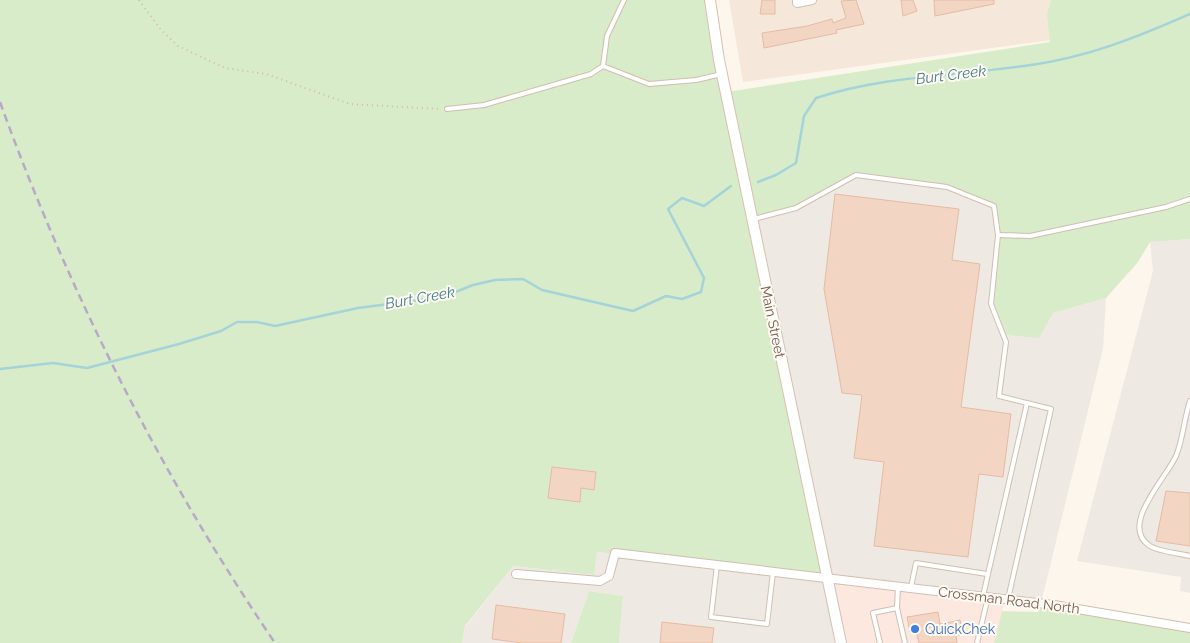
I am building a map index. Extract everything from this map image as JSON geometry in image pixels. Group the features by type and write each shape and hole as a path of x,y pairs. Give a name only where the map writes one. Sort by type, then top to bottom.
{"main road":[{"name":"Main Street","path":"710,0 722,74 841,643"}],"street":[{"path":"797,0 797,3 812,0"},
{"name":"Crossman Road North","path":"516,574 600,581 609,576 615,553 986,596 1137,617 1190,628"}],"lane":[{"path":"448,109 484,105 521,96 591,74 603,66 607,36 615,15 624,0"},
{"path":"603,66 648,84 696,80 722,74"},
{"path":"752,219 796,208 856,175 947,186 994,206 998,235 991,304 1006,342 999,396 1051,409 1008,599"},
{"path":"998,235 1030,236 1166,207 1190,199"},
{"path":"1190,401 1176,455 1145,504 1139,532 1141,537 1151,547 1190,556"},
{"path":"978,643 988,574 1027,403"},
{"path":"911,587 916,563 988,574"},
{"path":"717,565 710,617 767,624 773,572"},
{"path":"898,586 897,608 905,643"},
{"path":"880,643 874,613 897,608"}],"path":[{"path":"139,0 161,30 178,46 225,68 266,74 350,104 412,109 448,109"}],"shaded area":[{"path":"729,0 1067,0 1059,39 743,82"},
{"path":"856,175 947,187 994,206 1053,313 1106,298 1103,349 1041,603 828,578 841,643 619,643 623,596 589,591 571,643 462,643 465,627 513,566 594,575 596,552 615,553 752,219"},
{"path":"1190,239 1190,593 1180,591 1181,577 1077,561 1153,271 1150,242"},
{"path":"828,578 1005,599 994,643 841,643"}],"green space":[{"path":"0,0 710,0 726,92 1050,42 1047,15 1051,0 1190,0 1190,239 1150,242 1138,262 1106,298 1053,313 1039,338 1009,335 1001,331 991,304 998,235 994,206 947,187 856,175 796,208 752,219 828,578 597,552 594,575 513,566 465,626 462,643 0,643"},
{"path":"589,591 623,596 619,643 571,643"},
{"path":"1041,603 1190,628 1190,643 994,643 1002,611 1038,612"}],"building":[{"path":"762,0 775,0 775,14 760,14"},
{"path":"856,0 864,24 836,30 837,33 764,48 762,33 807,26 832,19 833,23 846,18 841,1"},
{"path":"901,0 913,0 917,11 903,16"},
{"path":"934,0 994,0 994,4 935,16"},
{"path":"835,194 959,209 952,260 980,264 961,407 1011,414 1003,477 979,474 968,557 874,546 884,462 854,458 862,395 842,393 824,289"},
{"path":"552,467 596,472 594,490 581,488 580,502 548,498"},
{"path":"1166,491 1190,493 1190,546 1156,541"},
{"path":"496,605 565,614 561,643 522,643 492,639"},
{"path":"938,612 940,624 960,620 963,634 956,636 957,643 919,643 916,631 910,632 907,617"},
{"path":"662,622 714,628 712,643 660,643"}],"waterway":[{"name":"Burt Creek","path":"758,182 776,175 796,163 804,116 816,98 842,90 896,80 1004,69 1073,57 1132,38 1190,14"},
{"name":"Burt Creek","path":"0,369 53,363 87,368 179,344 221,331 237,322 257,322 275,326 358,308 443,297 473,285 495,280 523,279 542,290 633,311 666,296 682,299 701,292 704,278 668,209 682,198 704,206 731,186"}],"railway":[{"path":"0,102 56,243 87,313 121,381 156,448 194,514 233,579 275,643"}],"place":[{"name":"QuickChek","path":"915,629"}]}
